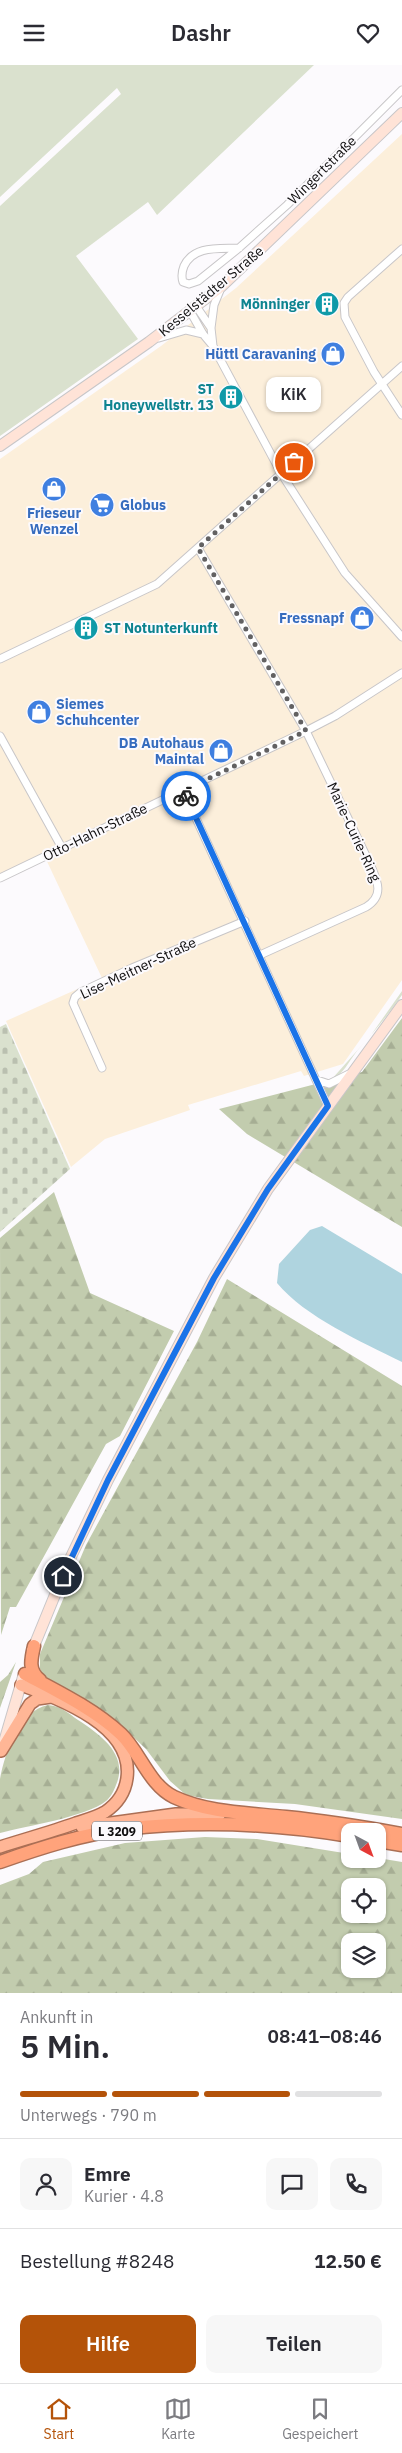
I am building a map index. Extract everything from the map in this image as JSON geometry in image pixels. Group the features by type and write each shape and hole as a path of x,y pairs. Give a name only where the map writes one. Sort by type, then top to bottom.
{"highway":[{"path":"34,1646 31,1658 33,1671 53,1693 76,1707 111,1734 123,1749 128,1771 124,1790 112,1807 103,1813 46,1833"},
{"path":"23,1679 104,1720 122,1735 155,1780 173,1797 240,1813"},
{"path":"1,1753 30,1703 53,1693"},
{"name":"L 3209","path":"0,1847 46,1833 106,1822 176,1814 240,1813 322,1821 402,1834"},
{"name":"L 3209","path":"0,1862 58,1844 125,1829 237,1825 282,1827 341,1835"},
{"path":"386,1842 402,1845"}],"main road":[{"name":"Kesselstädter Straße","path":"0,446 149,342 222,285 402,113"},
{"path":"1,1753 40,1628 108,1480 202,1298 246,1224 328,1106 402,1005"}],"street":[{"name":"Wingertstraße","path":"239,248 208,249 193,255 184,267 181,278 182,282 189,284 198,281 239,248 286,205 402,90"},
{"path":"402,249 344,303 345,317 382,384 402,415"},
{"path":"214,346 211,328 214,305 222,285"},
{"path":"193,309 211,328"},
{"path":"193,309 202,334 214,346 281,473 345,573 402,637"},
{"path":"149,342 171,333 186,330 202,334"},
{"path":"0,659 152,586 198,548 402,365"},
{"name":"Marie-Curie-Ring","path":"198,548 306,731 378,880 378,892 374,901 366,907 260,955"},
{"name":"Otto-Hahn-Straße","path":"0,878 306,731 402,673"},
{"path":"0,736 62,849"},
{"path":"183,791 245,921 328,1106"},
{"name":"Lise-Meitner-Straße","path":"102,1068 73,1003 75,997 132,968 245,921"},
{"path":"317,1080 329,1084 352,1073"}],"shaded area":[{"path":"402,134 402,980 343,1064 304,1076 301,1071 188,1105 190,1110 105,1139 71,1167 6,1021 102,978 43,853 0,874 0,459 161,346 236,288"}],"green space":[{"path":"0,65 314,65 157,215 148,202 76,256 138,339 0,436 0,206 121,94 117,88 0,197"},
{"path":"402,991 402,995 372,1034"},
{"path":"402,1018 402,1227 247,1134 219,1109 362,1072"},
{"path":"6,1024 70,1169 0,1232 0,1027"},
{"path":"369,1037 342,1071 331,1080"},
{"path":"54,1192 90,1293 174,1331 120,1436 106,1444 16,1607 10,1607 1,1635 0,1238"},
{"path":"227,1279 402,1386 402,1819 295,1804 208,1799 186,1795 170,1781 146,1749 127,1731 44,1676 40,1669 40,1654 86,1545 197,1342"},
{"path":"16,1662 0,1708 0,1682 8,1675"},
{"path":"48,1705 68,1712 104,1739 116,1755 119,1764 119,1774 115,1787 106,1801 85,1812 0,1833 0,1779 10,1745 21,1724 29,1715"},
{"path":"205,1837 257,1839 341,1853 341,1868 386,1868 386,1859 402,1862 402,1993 0,1993 0,1885 29,1874 43,1862 125,1843"}],"water":[{"path":"322,1226 402,1274 402,1362 318,1318 277,1283 279,1264 310,1230"}],"way so far":[{"path":"186,796 183,791 306,731 198,548 294,462"}],"place":[{"name":"Mönninger","path":"327,304"},
{"name":"Hüttl Caravaning","path":"333,354"},
{"name":"ST Honeywellstr. 13","path":"231,397"},
{"name":"KiK","path":"294,462"},
{"name":"Frieseur Wenzel","path":"54,489"},
{"name":"Globus","path":"102,505"},
{"name":"Fressnapf","path":"362,618"},
{"name":"ST Notunterkunft","path":"86,628"},
{"name":"Siemes Schuhcenter","path":"39,712"},
{"name":"DB Autohaus Maintal","path":"221,751"}],"route":[{"path":"63,1576 108,1480 202,1298 268,1189 328,1106 245,921 186,796"}]}
